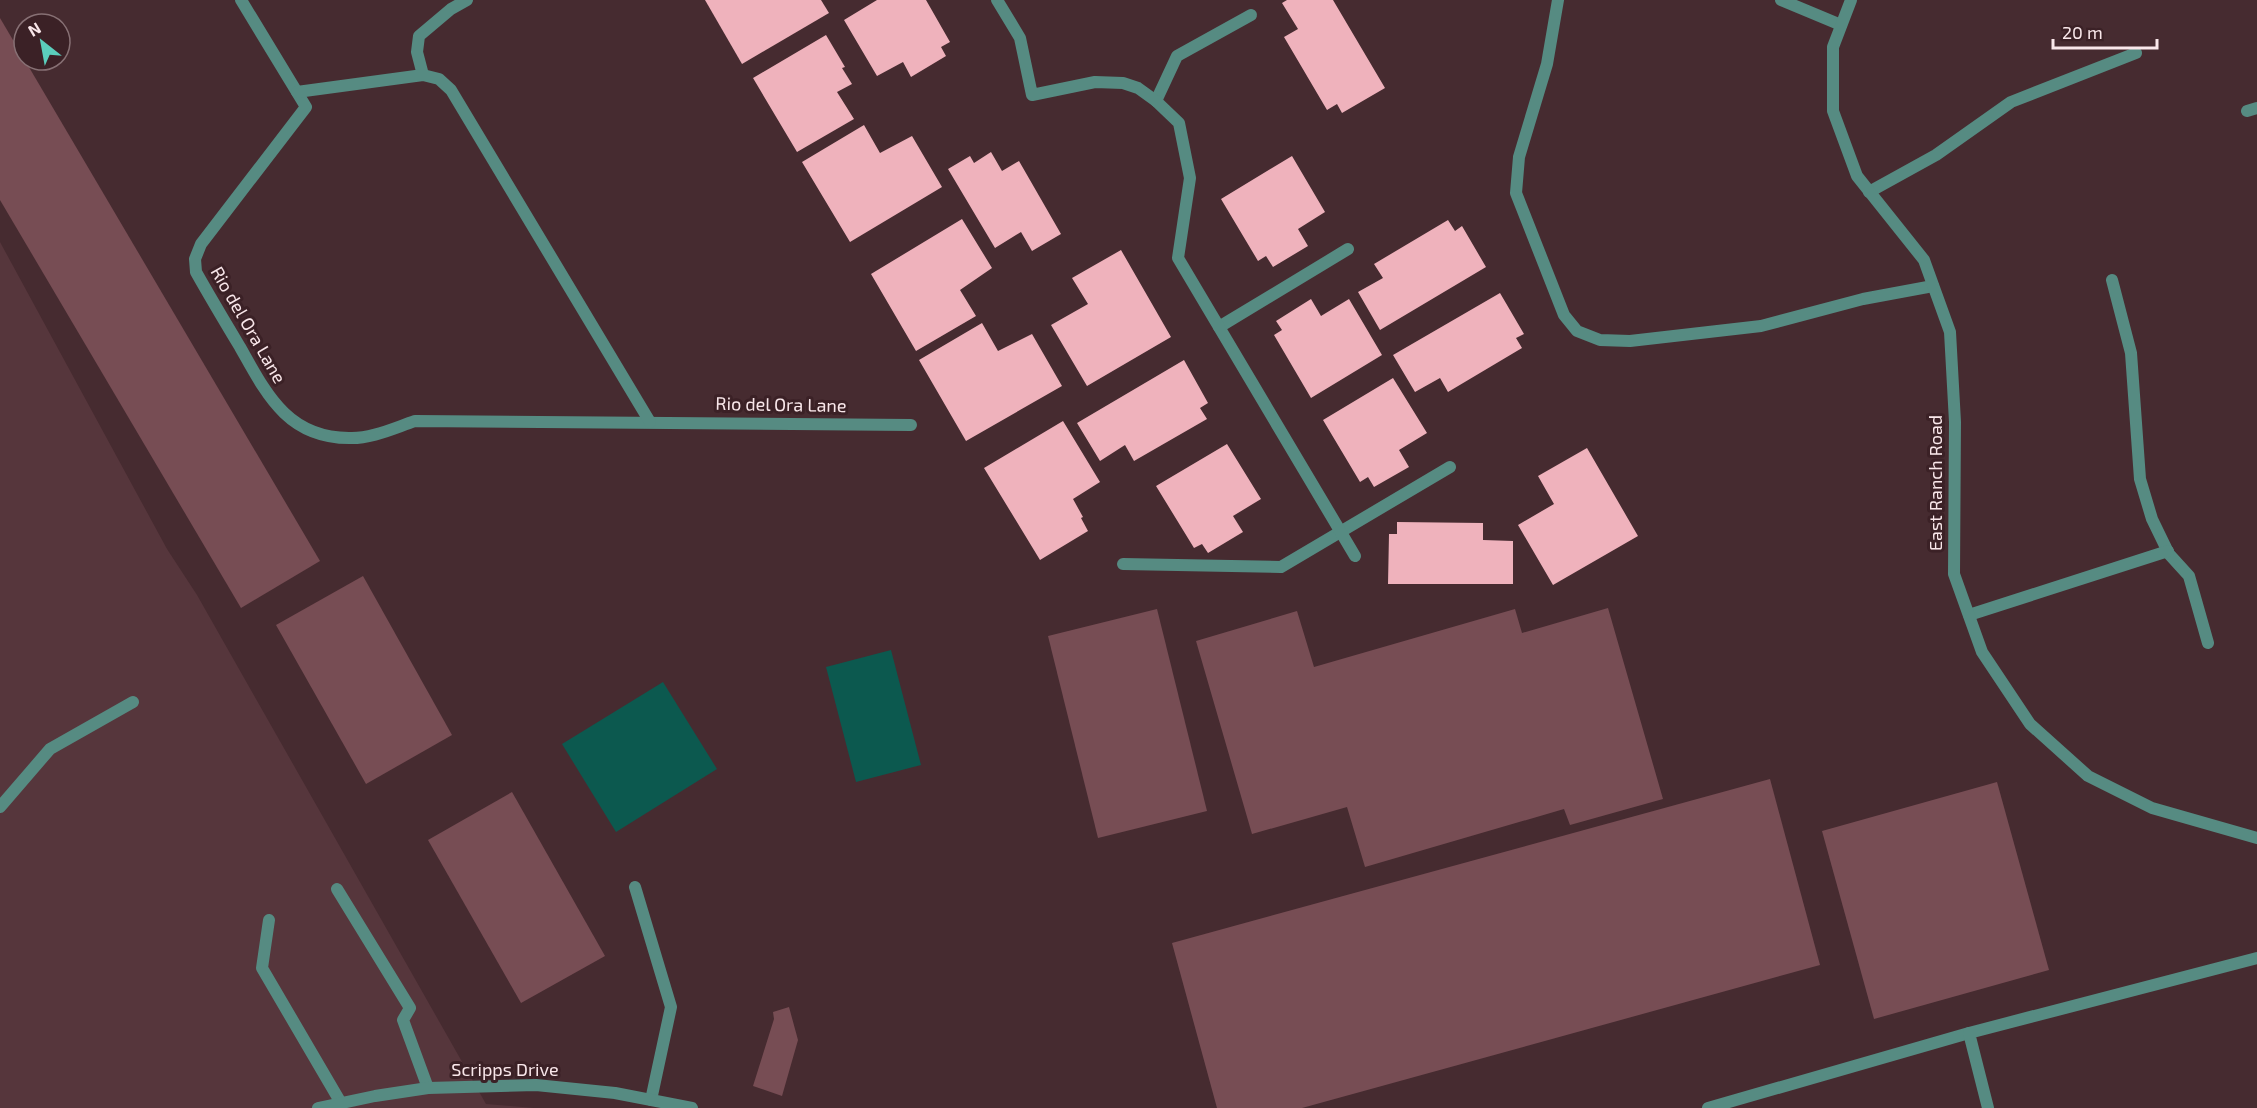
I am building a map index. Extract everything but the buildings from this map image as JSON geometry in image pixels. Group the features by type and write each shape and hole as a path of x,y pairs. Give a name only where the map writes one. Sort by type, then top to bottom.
{"street":[{"name":"Rio del Ora Lane","path":"240,0 306,107 201,244 195,259 196,272 270,399 298,425 320,434 349,438 377,434 415,421 911,425"},
{"path":"423,75 417,52 419,36 467,0"},
{"path":"997,0 1020,38 1032,94 1095,82 1123,83 1138,88 1179,123 1190,178 1178,258 1355,556"},
{"path":"1558,0 1547,63 1519,157 1516,193 1563,315 1576,331 1600,340 1630,341 1761,326 1863,299 1933,286"},
{"path":"1781,0 1842,25"},
{"name":"East Ranch Road","path":"1851,0 1833,47 1833,111 1857,176 1924,260 1950,332 1955,422 1954,574 1982,652 2030,724 2088,776 2152,808 2257,838"},
{"path":"1156,101 1178,56 1251,15"},
{"path":"1869,192 1936,155 2011,102 2136,52"},
{"path":"297,92 423,75 439,79 451,90 650,422"},
{"path":"1219,327 1348,249"},
{"path":"2112,279 2131,353 2140,479 2152,519 2168,551 2188,576 2208,643"},
{"path":"1123,564 1281,567 1450,467"},
{"path":"1969,615 2168,551"},
{"path":"0,807 50,749 133,702"},
{"path":"635,887 671,1007 651,1100"},
{"path":"337,889 410,1008 403,1020 428,1088"},
{"path":"269,920 262,968 341,1103"},
{"path":"1708,1108 1969,1033 2257,958"},
{"path":"1969,1033 1988,1108"},
{"name":"Scripps Drive","path":"318,1108 341,1103 358,1104 428,1088 536,1085 615,1093 692,1108"}],"shaded area":[{"path":"0,18 12,38 12,72 32,72 320,561 241,608 0,200"},
{"path":"0,242 167,549 197,595 486,1104 534,1108 0,1108"},
{"path":"363,576 452,735 366,784 276,625"},
{"path":"1608,608 1663,799 1570,825 1564,809 1365,867 1347,807 1252,834 1196,641 1297,611 1314,667 1515,609 1522,633"},
{"path":"1157,609 1207,811 1098,838 1048,636"},
{"path":"891,650 921,765 856,782 826,667"},
{"path":"663,682 717,769 616,832 562,744"},
{"path":"1770,779 1820,965 1302,1108 1217,1108 1172,943"},
{"path":"1997,782 2049,970 1874,1019 1822,831"},
{"path":"512,792 605,956 521,1003 428,840"},
{"path":"789,1007 798,1040 782,1096 753,1086 774,1019 773,1012"}]}
